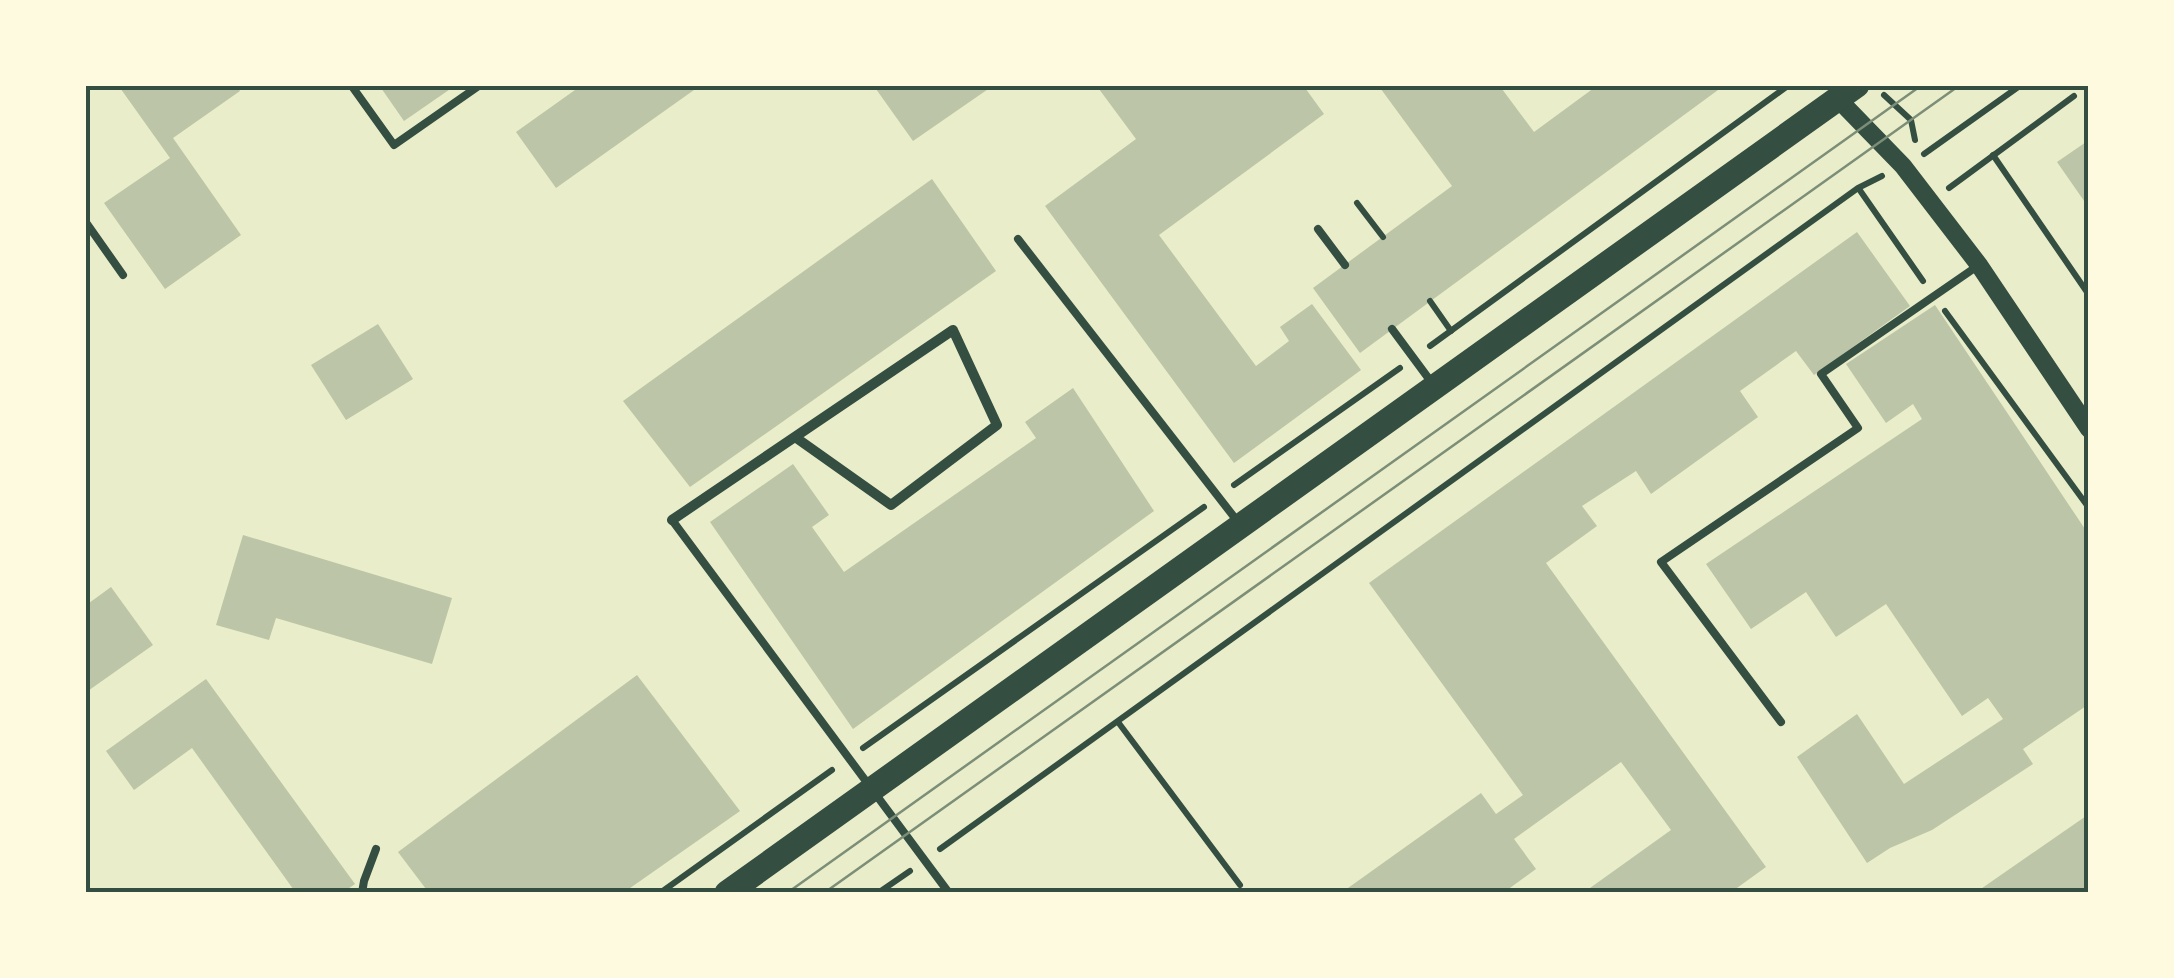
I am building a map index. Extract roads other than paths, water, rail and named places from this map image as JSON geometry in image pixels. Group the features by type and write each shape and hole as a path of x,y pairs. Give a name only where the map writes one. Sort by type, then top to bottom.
{"main road":[{"path":"726,893 1435,387 1840,90"}],"street":[{"path":"1840,90 1911,162 2089,429"},
{"path":"672,520 953,330 997,425 891,506 795,437"}],"lane":[{"path":"351,85 394,145 480,85"},
{"path":"85,221 123,275"},
{"path":"1318,228 1344,265"},
{"path":"1018,239 1240,526"},
{"path":"1781,722 1662,562 1858,428 1821,374 1979,265"},
{"path":"1392,329 1435,387"},
{"path":"672,520 949,893"},
{"path":"362,893 376,850"}],"tram line":[{"path":"787,893 1922,85"},
{"path":"824,893 1960,85"}]}
